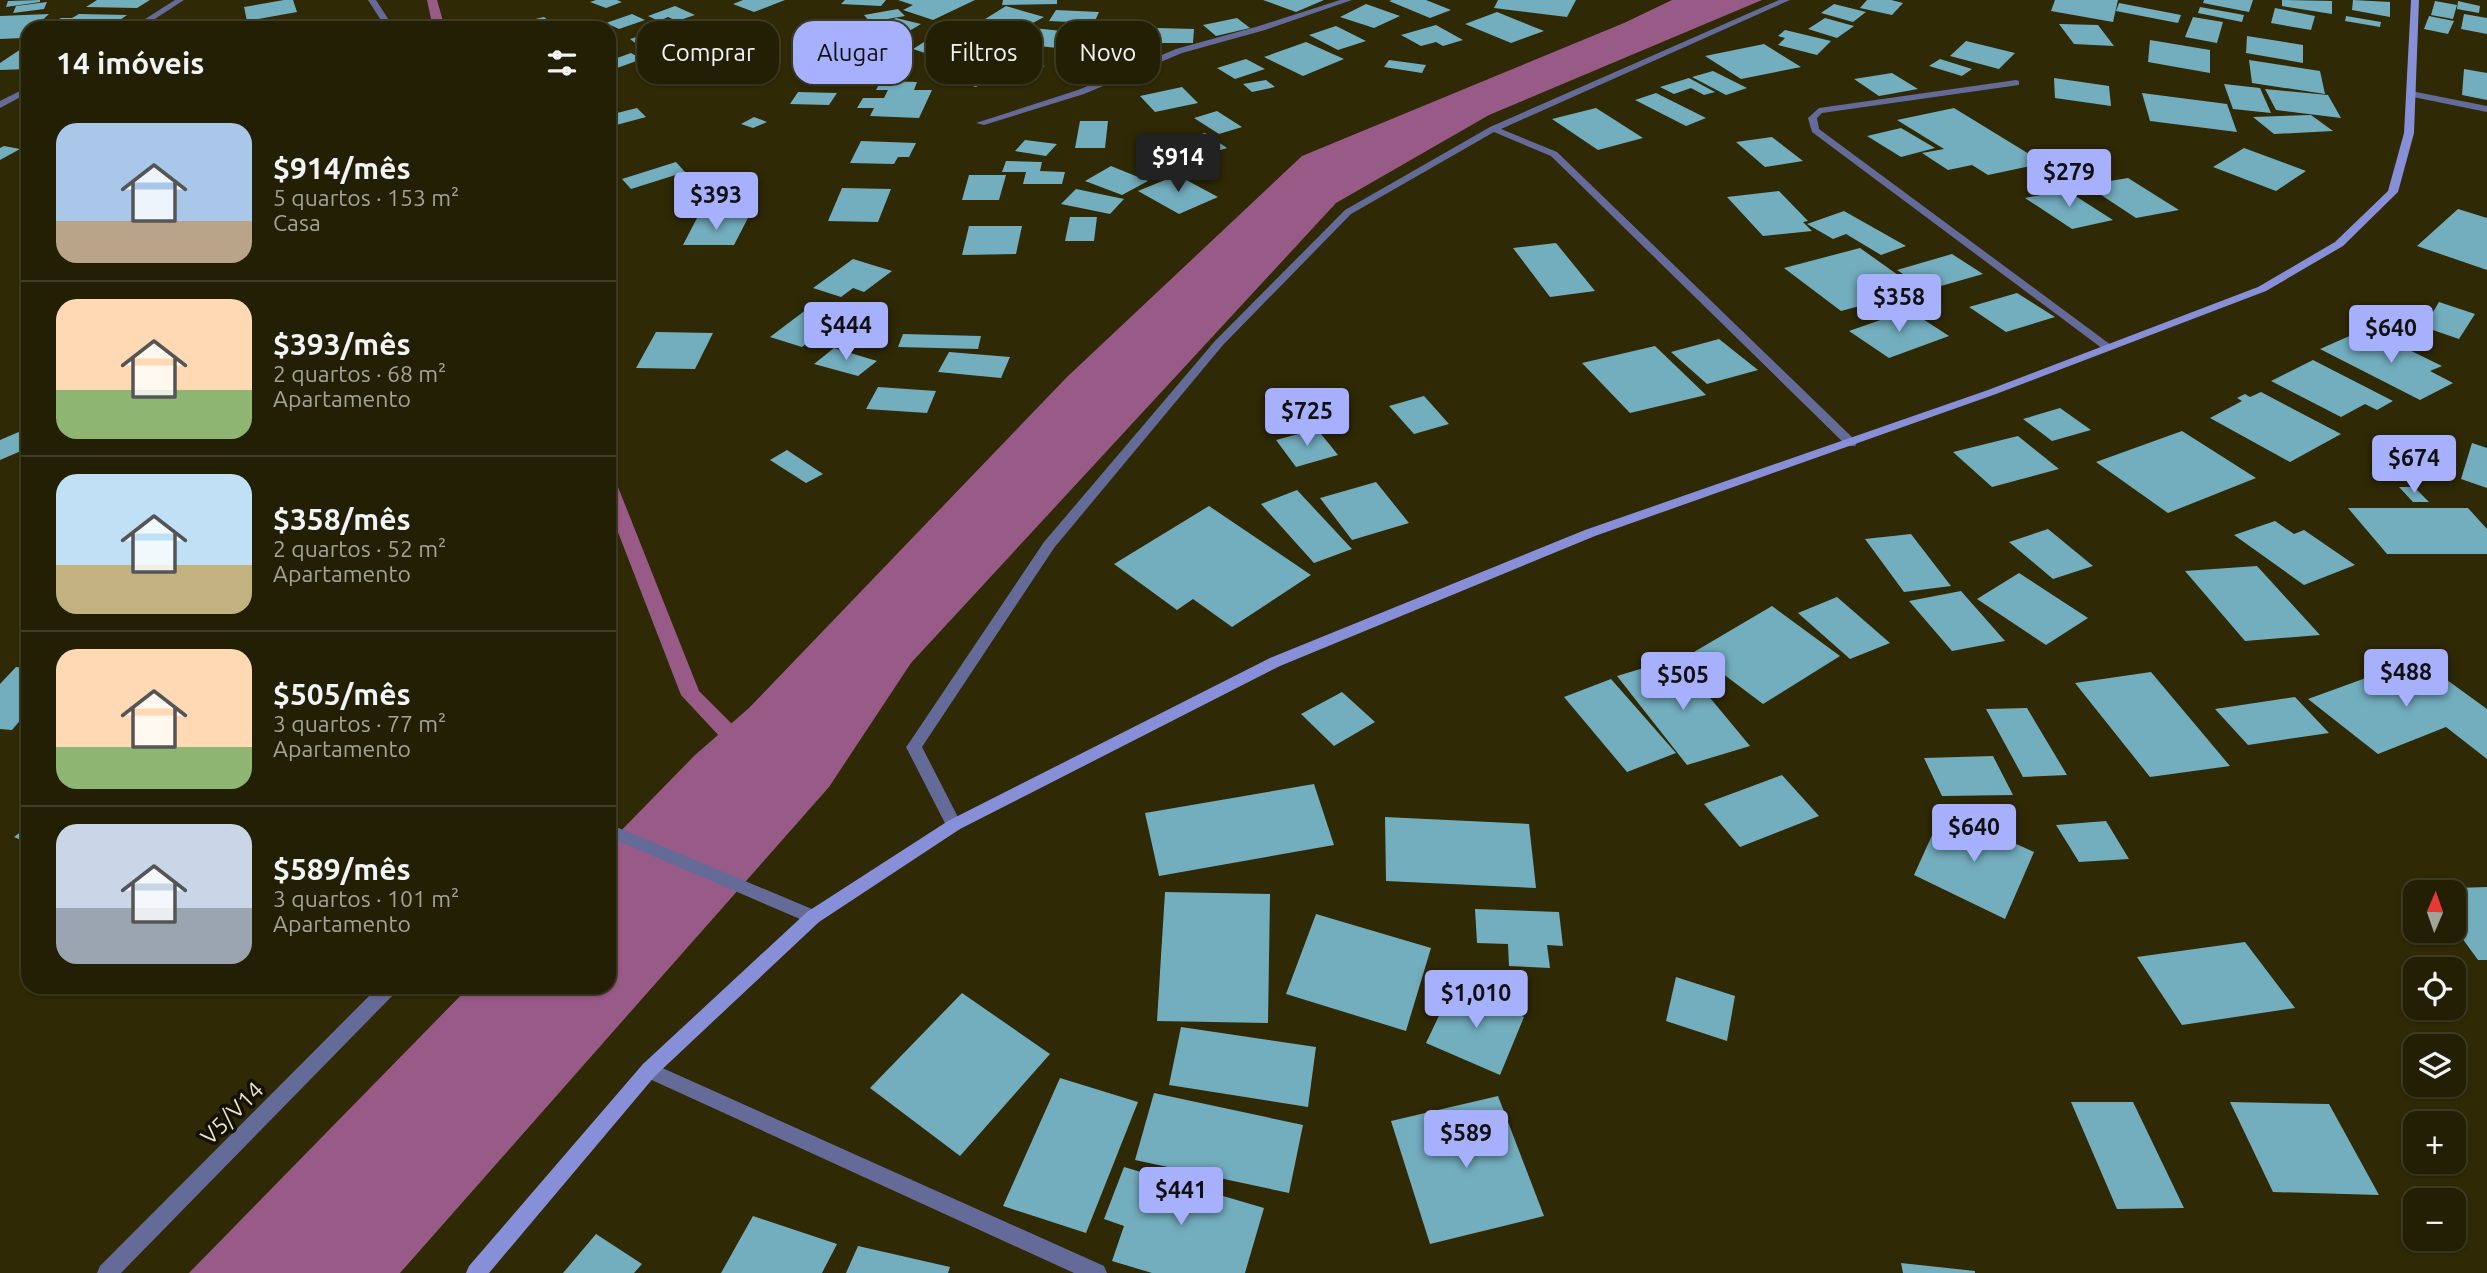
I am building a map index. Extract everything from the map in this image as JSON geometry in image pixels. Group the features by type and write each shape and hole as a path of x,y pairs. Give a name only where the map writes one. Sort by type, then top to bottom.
{"street":[{"path":"146,21 180,0"},
{"path":"372,0 386,21"},
{"path":"981,123 1081,92 1179,51 1262,29 1348,0"},
{"path":"954,825 914,747 1049,545 1219,343 1348,212 1493,129 1786,0"},
{"path":"476,1273 649,1070 813,917 954,825 1275,663 1590,533 1851,443 2262,289 2339,244 2393,192 2409,133 2415,0"},
{"path":"2016,83 1819,111 1812,118 1815,130 2107,347"},
{"path":"0,105 21,94"},
{"path":"2411,94 2487,109"},
{"path":"1493,129 1554,155 1851,443"},
{"path":"616,834 813,917"},
{"name":"V5/V14","path":"107,1273 383,994"},
{"path":"649,1070 1097,1273"}],"shaded area":[{"path":"1672,0 1762,0 1489,115 1336,203 911,663 829,787 400,1273 189,1273 462,994 616,994 616,836 695,755 749,708 1067,377 1302,156 1624,23"}],"building":[{"path":"97,0 150,0 137,8 86,7"},
{"path":"293,0 297,12 247,21 244,7"},
{"path":"743,0 785,0 754,12 733,4"},
{"path":"845,0 886,0 881,6 841,4"},
{"path":"898,0 975,0 933,20 903,10 913,5"},
{"path":"1003,0 1057,0 1057,4 1002,5"},
{"path":"1263,0 1324,0 1296,12"},
{"path":"1426,0 1451,10 1430,18 1389,1"},
{"path":"1498,0 1576,0 1567,17 1494,8"},
{"path":"1867,0 1903,3 1892,15 1860,8"},
{"path":"2055,0 2118,0 2113,22 2051,11"},
{"path":"2204,0 2253,0 2249,12 2203,3"},
{"path":"2282,0 2332,1 2332,14 2282,6"},
{"path":"2353,0 2390,2 2390,17 2352,10"},
{"path":"8,1 40,2 6,7"},
{"path":"2435,1 2457,5 2453,19 2431,15"},
{"path":"2458,1 2480,6 2479,13 2457,9"},
{"path":"47,2 44,9 13,13 16,6"},
{"path":"590,2 622,2 606,8"},
{"path":"2119,3 2181,15 2178,23 2116,11"},
{"path":"1366,4 1400,16 1374,28 1340,17"},
{"path":"1834,4 1866,12 1853,22 1821,13"},
{"path":"675,6 695,15 677,21 668,17 659,21 648,16"},
{"path":"1006,6 1044,17 1036,21 982,21"},
{"path":"2200,7 2244,15 2242,22 2198,13"},
{"path":"2275,8 2315,16 2311,30 2271,23"},
{"path":"898,9 905,16 869,21 864,15"},
{"path":"1056,10 1099,12 1095,21 1049,21"},
{"path":"1497,12 1544,31 1511,43 1465,24"},
{"path":"49,14 42,21 21,21 21,38 0,39 0,16"},
{"path":"79,14 127,15 118,21 56,21"},
{"path":"632,14 645,20 619,29 616,28 616,21 612,21"},
{"path":"2464,14 2487,18 2487,34 2461,29"},
{"path":"2346,16 2381,22 2380,27 2345,21"},
{"path":"2429,16 2454,21 2448,34 2424,29"},
{"path":"544,17 549,21 527,21"},
{"path":"2193,17 2223,22 2217,43 2185,37"},
{"path":"1237,18 1250,28 1216,36 1203,25"},
{"path":"1825,18 1854,26 1837,38 1808,29"},
{"path":"912,22 921,24 912,29"},
{"path":"2059,24 2098,25 2114,46 2074,44"},
{"path":"1436,25 1463,40 1443,46 1436,42 1421,46 1401,35"},
{"path":"1336,26 1366,41 1338,50 1309,35"},
{"path":"1160,28 1194,29 1193,43 1160,43"},
{"path":"1042,29 1056,30 1056,48 1042,46"},
{"path":"1785,30 1831,41 1817,55 1778,45 1785,38 1778,36"},
{"path":"2247,36 2303,45 2303,63 2246,53"},
{"path":"2150,40 2210,50 2210,73 2148,62"},
{"path":"926,41 926,53 913,49"},
{"path":"1966,41 2015,53 1999,69 1950,56"},
{"path":"1306,42 1344,59 1303,76 1264,57"},
{"path":"1764,44 1801,67 1741,79 1705,56"},
{"path":"21,49 21,69 0,70 0,63"},
{"path":"631,53 637,56 637,61 616,68 616,58"},
{"path":"1246,59 1265,69 1235,79 1217,68"},
{"path":"1940,59 1972,69 1962,76 1929,66"},
{"path":"1389,60 1426,65 1422,73 1384,67"},
{"path":"2249,60 2320,71 2325,94 2252,83"},
{"path":"2464,69 2487,73 2487,100 2462,95"},
{"path":"1713,71 1747,88 1726,95 1692,77"},
{"path":"1892,73 1918,89 1879,96 1854,79"},
{"path":"1689,78 1715,92 1704,95 1691,88 1674,94 1660,87"},
{"path":"2054,78 2109,86 2111,106 2055,98"},
{"path":"1266,80 1275,87 1252,92 1243,84"},
{"path":"912,82 917,82 914,90 932,90 919,118 870,116 874,108 857,108 863,98 884,98 888,90 876,90 879,84 912,84"},
{"path":"2224,84 2260,88 2271,113 2233,109"},
{"path":"1182,87 1198,103 1155,112 1140,96"},
{"path":"2265,89 2328,95 2341,118 2276,110"},
{"path":"798,92 837,93 829,105 790,104"},
{"path":"1656,93 1706,118 1686,126 1635,100"},
{"path":"2142,93 2227,104 2237,132 2150,121"},
{"path":"637,108 646,117 616,125 616,113"},
{"path":"1596,108 1643,138 1598,150 1552,119"},
{"path":"1954,108 2044,163 1988,175 1972,165 1948,170 1922,153 1944,149 1897,120"},
{"path":"1217,111 1242,127 1219,134 1194,118"},
{"path":"2311,115 2333,131 2274,134 2253,117"},
{"path":"754,117 767,122 753,128 741,124"},
{"path":"1080,121 1108,121 1105,148 1075,148"},
{"path":"1901,128 1935,148 1901,157 1867,136"},
{"path":"1205,133 1227,148 1189,160 1167,145"},
{"path":"1772,137 1803,161 1765,167 1736,142"},
{"path":"1025,140 1057,144 1046,156 1015,151"},
{"path":"861,141 916,143 909,157 898,157 894,164 850,163"},
{"path":"4,146 20,149 0,160 0,148"},
{"path":"2244,148 2306,171 2276,191 2213,167"},
{"path":"1167,152 1189,165 1159,176 1136,163"},
{"path":"1006,161 1042,162 1040,171 1065,172 1062,184 1023,184 1026,172 1002,172"},
{"path":"676,162 685,172 631,189 622,179"},
{"path":"1111,166 1148,181 1122,195 1085,181"},
{"path":"969,175 1006,175 999,200 962,200"},
{"path":"1177,175 1218,197 1179,214 1138,191"},
{"path":"2128,178 2179,210 2136,218 2086,185"},
{"path":"842,188 891,189 878,222 828,221"},
{"path":"1076,189 1124,199 1110,214 1061,204"},
{"path":"2066,190 2113,220 2072,229 2025,198"},
{"path":"1779,191 1808,221 1803,222 1812,231 1763,236 1727,197"},
{"path":"2458,209 2487,218 2487,270 2417,246"},
{"path":"1844,211 1906,246 1881,255 1846,234 1833,239 1807,224"},
{"path":"1070,217 1097,217 1094,241 1065,241"},
{"path":"697,218 748,218 734,245 683,245"},
{"path":"969,226 1022,226 1016,254 962,255"},
{"path":"1556,243 1595,291 1550,297 1513,248"},
{"path":"1860,248 1919,290 1841,311 1784,268"},
{"path":"1952,254 1983,274 1927,290 1897,270"},
{"path":"853,259 892,271 864,292 853,288 841,297 813,288"},
{"path":"2017,293 2055,317 2006,332 1969,307"},
{"path":"2439,302 2475,314 2459,339 2424,327"},
{"path":"815,303 846,312 802,347 770,337"},
{"path":"1909,310 1949,336 1889,358 1849,331"},
{"path":"656,332 713,333 695,369 636,368"},
{"path":"903,334 981,336 978,349 898,347"},
{"path":"2354,334 2380,347 2391,341 2442,366 2430,371 2453,383 2420,400 2320,349"},
{"path":"1719,339 1758,370 1707,384 1671,352"},
{"path":"1655,346 1706,395 1630,413 1582,363"},
{"path":"834,348 877,361 858,376 814,364"},
{"path":"949,352 1010,357 1001,378 938,372"},
{"path":"2313,360 2393,401 2377,410 2365,404 2341,417 2271,381"},
{"path":"878,387 936,391 927,413 866,409"},
{"path":"2261,392 2341,434 2290,462 2210,418 2242,401 2237,398 2245,394 2250,397"},
{"path":"1424,396 1449,424 1414,434 1389,406"},
{"path":"2060,408 2091,430 2052,441 2023,419"},
{"path":"1317,429 1338,455 1296,467 1276,440"},
{"path":"21,431 21,451 0,460 0,440"},
{"path":"2182,431 2256,478 2168,513 2096,462"},
{"path":"2018,436 2059,469 1992,487 1953,452"},
{"path":"2420,438 2445,448 2430,465 2405,454"},
{"path":"2472,443 2487,448 2487,488 2461,479"},
{"path":"787,450 823,474 806,483 770,460"},
{"path":"1376,482 1409,523 1352,540 1320,498"},
{"path":"2399,487 2414,487 2429,502 2413,502"},
{"path":"1297,490 1352,549 1314,563 1261,504"},
{"path":"1209,506 1311,575 1232,627 1193,599 1177,610 1114,564"},
{"path":"2348,508 2468,508 2487,529 2487,554 2387,554"},
{"path":"2275,521 2294,534 2304,530 2355,565 2304,585 2234,535"},
{"path":"2048,529 2093,566 2053,579 2009,542"},
{"path":"1911,534 1951,586 1904,592 1865,539"},
{"path":"2257,566 2320,635 2245,641 2185,571"},
{"path":"2019,573 2088,618 2046,645 1977,599"},
{"path":"1961,591 2005,641 1952,651 1909,601"},
{"path":"1837,597 1890,643 1850,659 1798,613"},
{"path":"1772,606 1840,656 1763,704 1694,652"},
{"path":"1677,658 1750,746 1687,765 1617,676"},
{"path":"2418,659 2487,709 2487,759 2446,727 2378,754 2308,699"},
{"path":"16,667 21,667 21,719 12,730 0,729 0,684"},
{"path":"2151,672 2230,766 2150,777 2075,683"},
{"path":"1611,679 1676,753 1627,772 1564,697"},
{"path":"1342,692 1375,722 1334,746 1301,714"},
{"path":"2295,697 2329,733 2248,745 2215,709"},
{"path":"2027,708 2067,775 2023,777 1986,709"},
{"path":"1993,756 2013,795 1942,796 1924,758"},
{"path":"1782,775 1819,816 1740,847 1704,804"},
{"path":"1314,784 1334,845 1159,876 1145,813"},
{"path":"1943,811 2034,852 2005,919 1914,875"},
{"path":"1385,817 1529,824 1536,888 1386,881"},
{"path":"2106,821 2129,859 2079,862 2056,825"},
{"path":"2487,887 2487,960 2478,960 2466,943 2466,888"},
{"path":"1165,892 1270,894 1268,1023 1157,1021"},
{"path":"1475,909 1559,912 1563,946 1547,945 1550,968 1509,966 1508,944 1477,943"},
{"path":"1316,914 1431,948 1406,1031 1286,994"},
{"path":"2245,942 2295,1008 2182,1025 2137,957"},
{"path":"1676,977 1735,996 1727,1041 1666,1021"},
{"path":"1453,986 1524,1017 1500,1075 1426,1043"},
{"path":"962,993 1050,1054 960,1156 870,1088"},
{"path":"1181,1027 1316,1047 1308,1107 1169,1085"},
{"path":"1060,1078 1138,1102 1086,1233 1003,1206"},
{"path":"1154,1093 1303,1125 1289,1193 1135,1160"},
{"path":"1498,1096 1544,1216 1430,1244 1391,1121"},
{"path":"2071,1102 2133,1102 2184,1208 2117,1209"},
{"path":"2230,1102 2329,1104 2379,1195 2273,1192"},
{"path":"1124,1167 1264,1208 1245,1273 1152,1273 1112,1261 1124,1226 1104,1219"},
{"path":"753,1216 837,1244 822,1273 721,1273"},
{"path":"596,1234 642,1264 634,1273 563,1273"},
{"path":"858,1246 950,1267 948,1273 846,1273"},
{"path":"1901,1263 1975,1271 1975,1273 1903,1273"}],"waterway":[{"path":"432,0 437,21"},
{"path":"616,505 691,695 742,747"}]}
